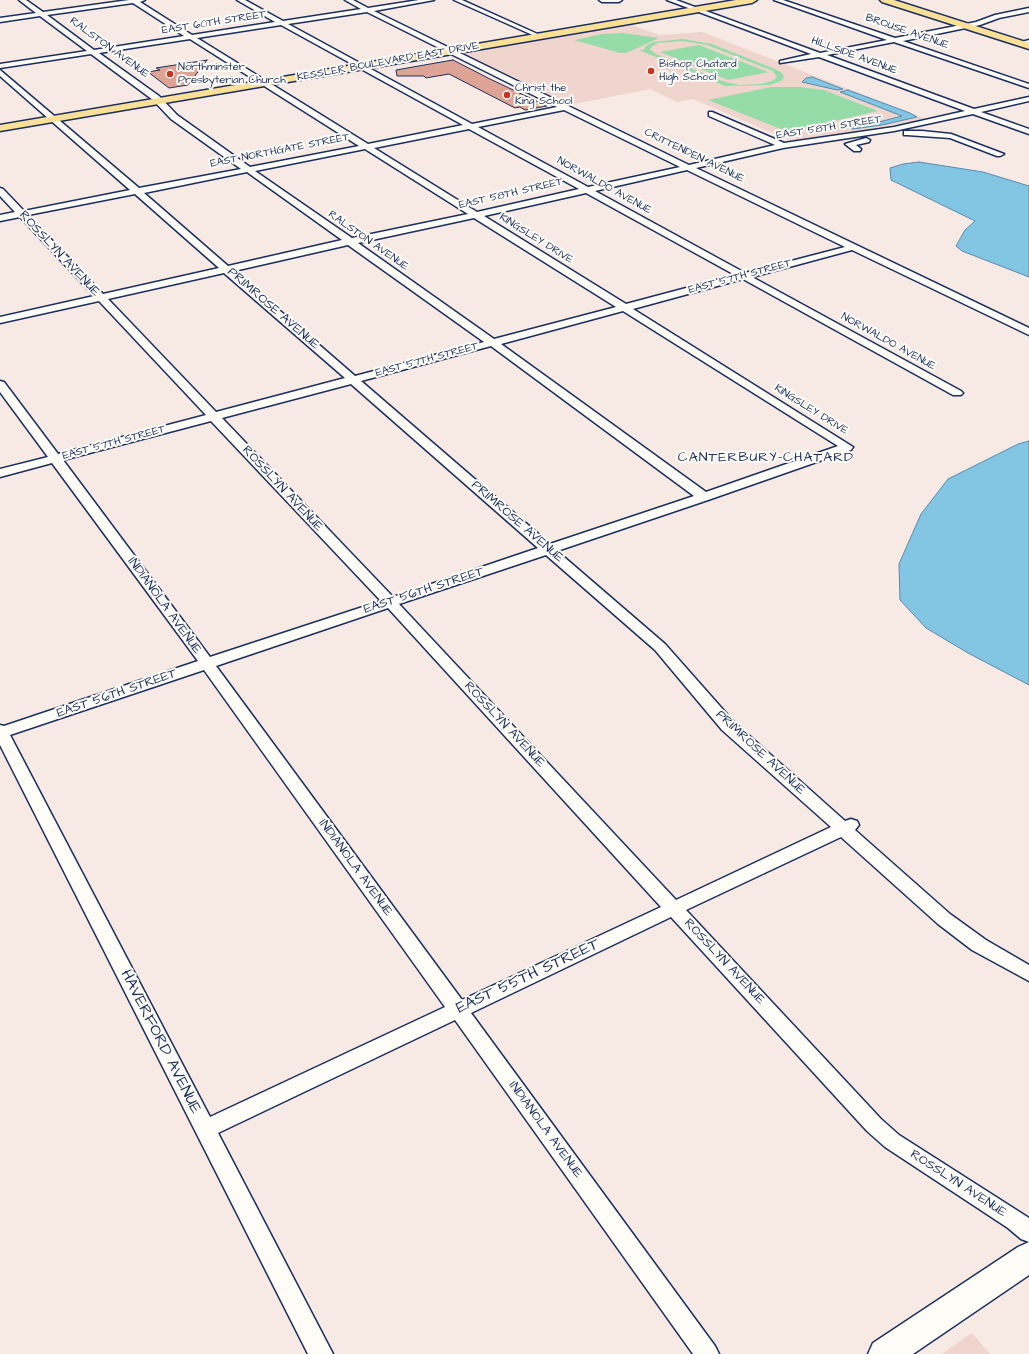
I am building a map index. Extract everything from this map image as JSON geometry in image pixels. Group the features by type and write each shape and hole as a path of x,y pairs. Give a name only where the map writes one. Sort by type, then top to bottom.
{"main road":[{"name":"KESSLER BOULEVARD EAST DRIVE","path":"0,128 752,0"},
{"path":"884,0 1027,43"},
{"path":"899,0 973,26"}],"street":[{"name":"RALSTON AVENUE","path":"22,0 159,101 174,117 348,242 493,343 704,497"},
{"path":"0,20 136,0"},
{"name":"KINGSLEY DRIVE","path":"136,0 190,37 847,447"},
{"name":"NORWALDO AVENUE","path":"240,0 957,393"},
{"name":"CRITTENDEN AVENUE","path":"348,0 566,108 691,167 1029,332"},
{"name":"EAST 60TH STREET","path":"0,66 431,0"},
{"path":"457,0 539,36"},
{"path":"602,0 619,0"},
{"name":"HILLSIDE AVENUE","path":"670,0 1029,132"},
{"name":"BROUSE AVENUE","path":"777,0 1029,86"},
{"path":"782,62 973,26 996,16 1029,10"},
{"name":"PRIMROSE AVENUE","path":"0,72 355,379 660,647 728,726 847,827 963,934 985,949 1029,974"},
{"name":"EAST 58TH STREET","path":"0,320 783,146 894,129 1029,99"},
{"name":"EAST NORTHGATE STREET","path":"0,218 566,108"},
{"path":"712,114 783,146"},
{"path":"894,129 905,134"},
{"path":"856,149 849,144 858,141 922,133 951,136 1000,154"},
{"name":"ROSSLYN AVENUE","path":"0,191 99,298 390,602 883,1134 1016,1221 1029,1232"},
{"name":"EAST 57TH STREET","path":"0,473 854,247"},
{"name":"INDIANOLA AVENUE","path":"0,384 207,663 707,1354"},
{"name":"EAST 56TH STREET","path":"0,732 704,497 847,447"},
{"name":"HAVERFORD AVENUE","path":"0,732 321,1354"},
{"name":"EAST 55TH STREET","path":"205,1129 847,827"},
{"path":"885,1354 1029,1257"}],"shaded area":[{"name":"Bishop Chatard High School","path":"626,23 659,35 702,32 926,119 793,142 693,99 677,102 650,89 569,105 459,52"},
{"path":"972,1333 990,1354 942,1354 967,1336"}],"green space":[{"path":"623,33 659,38 626,53 620,53 574,40 602,34"},
{"path":"683,39 712,44 775,69 782,73 784,77 781,81 769,85 725,86 639,50 643,50 647,45 654,42","holes":["683,41 707,45 773,71 777,77 772,81 761,84 740,85 725,82 656,54 650,50 651,47 658,43"]},
{"path":"699,45 769,72 728,80 660,52"},
{"path":"771,87 799,87 824,90 878,111 791,131 783,130 708,100"}],"water":[{"path":"812,77 843,89 837,90 802,82 806,78"},
{"path":"848,90 917,117 882,125 853,129 845,127 851,124 879,122 902,116 840,92"},
{"path":"919,162 983,172 1029,186 1029,277 962,251 956,246 965,230 975,221 891,180 890,168 903,164"},
{"path":"1029,441 1029,685 968,653 926,628 900,600 899,564 921,514 948,479 1018,444"}],"building":[{"name":"Northminster Presbyterian Church","path":"207,60 188,85 169,88 148,72 160,70 156,68"},
{"path":"453,60 547,106 525,110 520,107 515,108 449,74 426,78 424,76 397,76 396,70"}],"place":[{"name":"Bishop Chatard High School","path":"651,71"},
{"name":"Northminster Presbyterian Church","path":"170,74"},
{"name":"Christ the King School","path":"507,95"}],"district":[{"name":"CANTERBURY–CHATARD","path":"766,458"}]}
